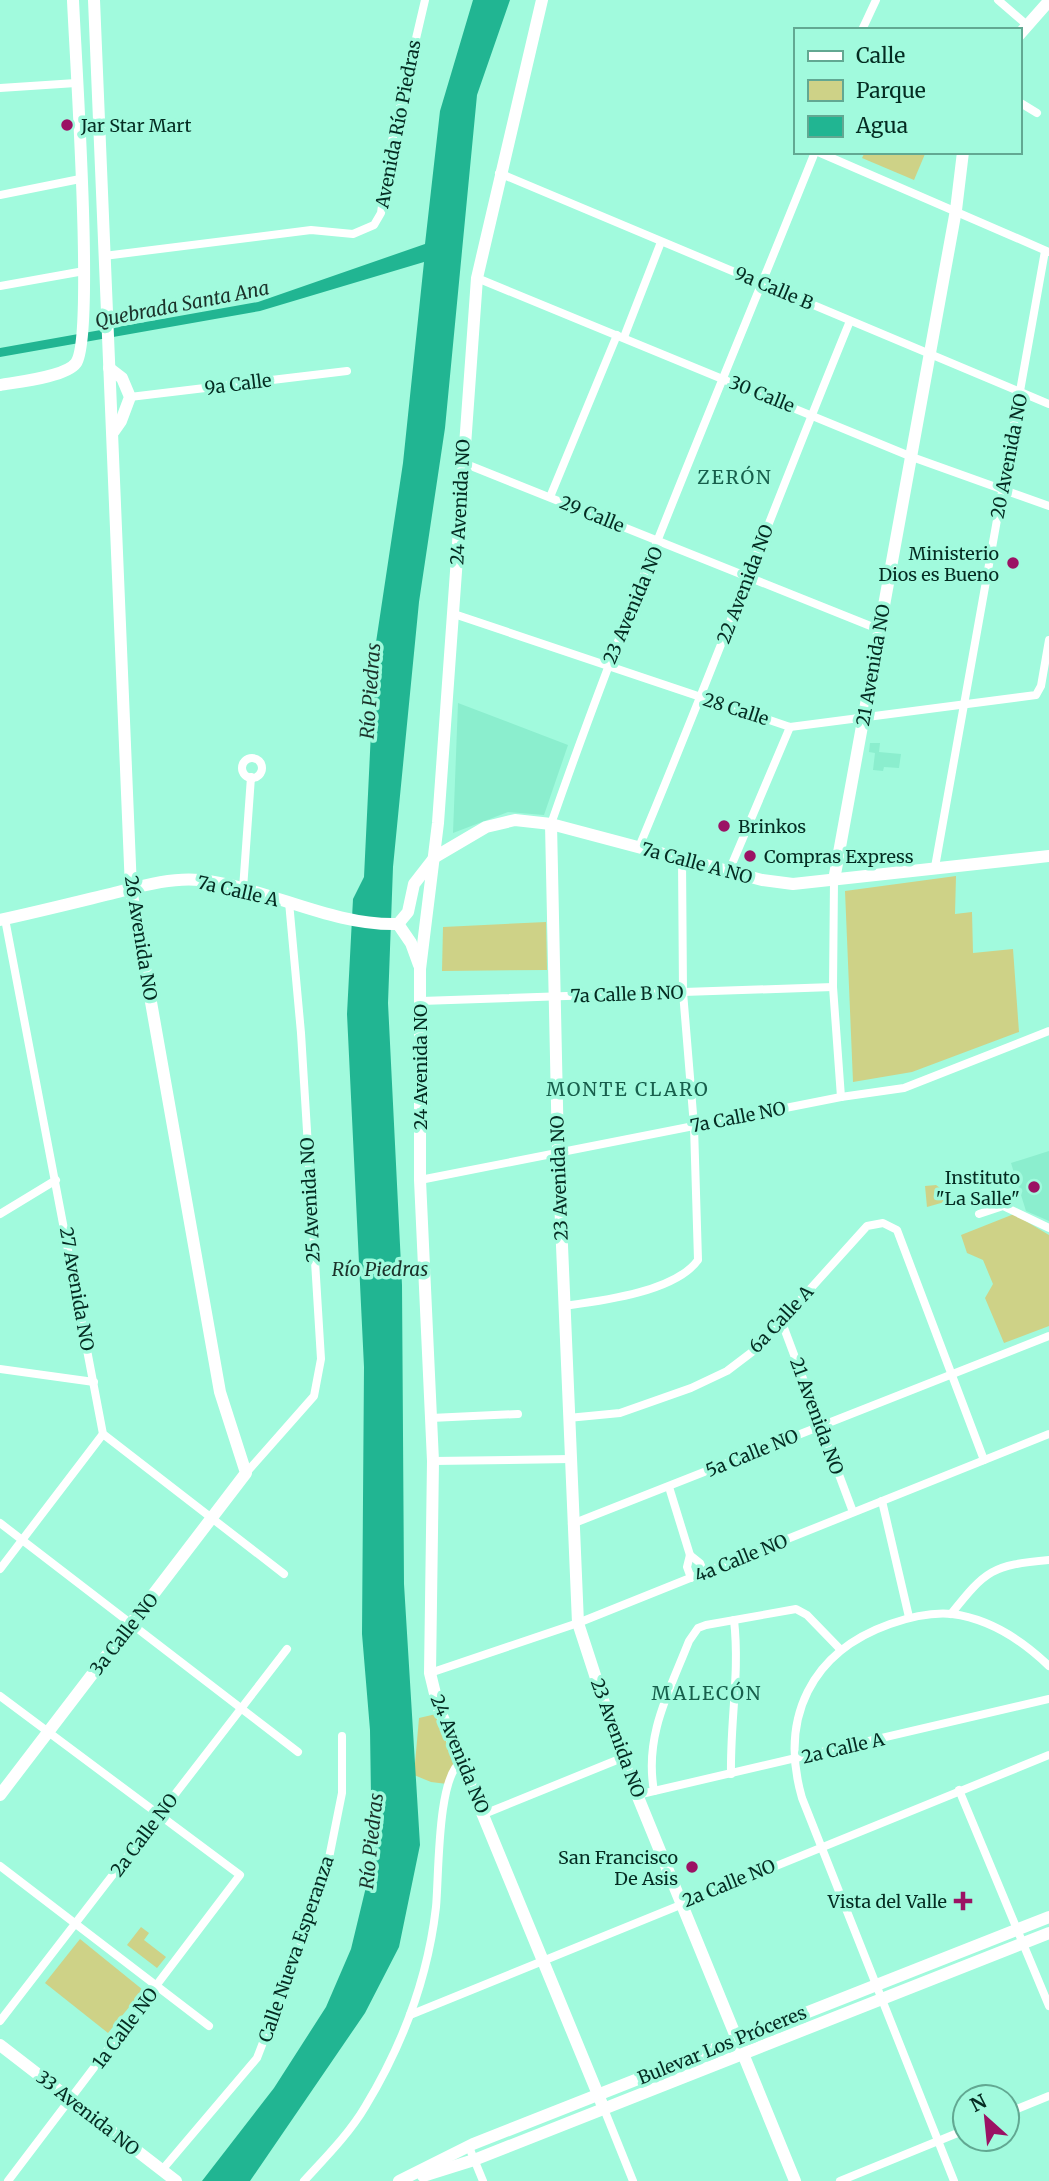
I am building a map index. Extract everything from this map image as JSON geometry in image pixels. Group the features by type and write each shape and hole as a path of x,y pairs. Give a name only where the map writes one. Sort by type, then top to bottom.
{"street":[{"path":"0,385 66,371 75,364 82,351 85,293 73,0"},
{"name":"26 Avenida NO","path":"94,0 131,889 220,1392 246,1473"},
{"name":"Avenida Río Piedras","path":"104,256 311,230 353,234 374,225 381,213 389,154 425,0"},
{"name":"24 Avenida NO","path":"541,0 499,173 477,278 461,462 454,614 435,857 420,969 420,1180 433,1461 430,1673 438,1706 604,2109"},
{"path":"863,28 876,0"},
{"path":"998,0 1023,30 1049,1"},
{"path":"75,59 87,67 98,62"},
{"path":"0,88 76,83"},
{"path":"1021,103 1037,113"},
{"name":"23 Avenida NO","path":"794,2181 622,1758 578,1623 552,997 551,824 607,665 659,542 722,377 815,154"},
{"path":"821,154 956,210 1047,252"},
{"name":"21 Avenida NO","path":"841,1097 833,987 834,880 956,210 963,154"},
{"name":"9a Calle B","path":"499,173 1049,404"},
{"path":"0,195 80,179"},
{"path":"550,498 661,242"},
{"name":"20 Avenida NO","path":"934,867 961,706 1047,252"},
{"path":"0,286 84,271"},
{"name":"30 Calle","path":"477,278 912,457 1049,506"},
{"name":"22 Avenida NO","path":"639,847 702,698 746,577 850,321"},
{"path":"109,368 122,378 130,397 114,431"},
{"name":"9a Calle","path":"130,397 347,371"},
{"name":"29 Calle","path":"461,462 878,629"},
{"name":"28 Calle","path":"454,614 790,727 1028,698 1036,695 1041,686 1049,640"},
{"path":"729,872 790,727"},
{"path":"243,888 251,777"},
{"name":"7a Calle A NO","path":"396,924 408,912 414,884 435,857 461,838 486,827 514,820 551,824 729,872 793,884 1049,856"},
{"path":"564,1306 616,1298 657,1286 684,1274 698,1260 694,1126 683,992 682,859"},
{"name":"7a Calle A","path":"3,920 179,879 243,888 348,919 396,924"},
{"name":"25 Avenida NO","path":"246,1473 314,1396 321,1359 301,1032 289,902"},
{"name":"27 Avenida NO","path":"3,920 56,1180 103,1434"},
{"path":"396,924 411,943 420,969"},
{"name":"7a Calle B NO","path":"421,1002 833,987"},
{"name":"7a Calle NO","path":"420,1180 841,1097 904,1088 1049,1031"},
{"path":"0,1214 56,1180"},
{"path":"979,1214 1003,1206 1049,1228"},
{"name":"6a Calle A","path":"568,1418 620,1413 691,1388 727,1371 756,1349 867,1226 883,1223 897,1230 951,1373"},
{"name":"21 Avenida NO","path":"781,1320 853,1513"},
{"name":"5a Calle NO","path":"572,1524 1049,1336"},
{"path":"0,1369 94,1382"},
{"path":"951,1373 984,1460"},
{"path":"431,1418 518,1414"},
{"path":"0,1569 103,1434 284,1574"},
{"name":"4a Calle NO","path":"430,1673 578,1623 1049,1434"},
{"path":"433,1461 570,1459"},
{"name":"3a Calle NO","path":"0,1795 246,1473"},
{"path":"669,1487 690,1556 687,1567 691,1578"},
{"path":"882,1501 909,1618"},
{"path":"0,1523 298,1752"},
{"path":"690,1556 700,1563 704,1573"},
{"path":"951,1614 984,1575 1015,1563 1049,1560"},
{"path":"654,1791 649,1766 654,1730 689,1641 698,1628 790,1609 801,1610 839,1648"},
{"path":"954,2181 802,1798 794,1760 804,1697 820,1668 839,1648 876,1629 909,1618 951,1614 1003,1630 1028,1646 1049,1666"},
{"path":"731,1774 730,1731 737,1651 734,1620"},
{"name":"2a Calle NO","path":"0,2021 287,1649"},
{"path":"0,1696 159,1814"},
{"name":"2a Calle A","path":"637,1795 1049,1699"},
{"name":"Calle Nueva Esperanza","path":"162,2170 257,2058 304,1936 328,1863 342,1793 342,1736"},
{"name":"2a Calle NO","path":"410,2015 1049,1755"},
{"path":"484,1814 622,1758"},
{"path":"304,2181 365,2108 410,2015 421,1986 436,1908 443,1806 454,1769 461,1762"},
{"path":"959,1790 1049,2006"},
{"name":"1a Calle NO","path":"8,2181 240,1875 159,1814"},
{"path":"0,1866 209,2026"},
{"name":"Bulevar Los Próceres","path":"399,2181 469,2147 736,2038 1049,1916"},
{"name":"Bulevar Los Próceres","path":"406,2181 474,2160 1049,1933"},
{"name":"33 Avenida NO","path":"0,2045 176,2181"},
{"path":"1021,2107 1049,2096"},
{"path":"604,2109 633,2181"},
{"path":"840,2181 951,2136"},
{"path":"469,2147 482,2181"}],"shaded area":[{"path":"458,703 568,745 544,815 508,812 453,833"},
{"path":"870,743 880,743 879,752 901,754 899,768 884,767 883,771 873,770 875,753 869,752"},
{"name":"Instituto \"La Salle\"","path":"1049,1151 1049,1221 1026,1211 1011,1163"}],"green space":[{"path":"864,154 925,154 914,180 862,158"},
{"path":"956,876 955,914 972,912 973,953 1013,949 1019,1032 912,1072 853,1082 845,891"},
{"path":"546,922 547,970 442,971 443,927"},
{"path":"936,1185 944,1191 948,1201 927,1207 925,1186"},
{"path":"1014,1214 1049,1235 1049,1326 1004,1343 985,1298 993,1284 983,1260 967,1253 961,1235"},
{"path":"436,1714 456,1763 447,1784 431,1782 414,1775 419,1718"},
{"path":"141,1927 149,1933 144,1940 166,1957 157,1968 127,1945"},
{"path":"80,1939 143,1990 108,2033 45,1983"}],"water":[{"name":"Río Piedras","path":"473,0 510,0 477,95 445,428 419,602 393,867 388,1003 402,1285 404,1584 420,1845 399,1947 365,2013 250,2181 202,2181 274,2088 326,2007 351,1949 372,1862 370,1730 362,1634 364,1367 347,1014 353,899 364,877 375,649 403,463 424,262 260,311 0,357 0,348 258,302 425,244 440,111"}],"place":[{"name":"Jar Star Mart","path":"67,125"},
{"name":"Ministerio Dios es Bueno","path":"1013,563"},
{"name":"Brinkos","path":"724,826"},
{"name":"Compras Express","path":"750,856"},
{"name":"Instituto \"La Salle\"","path":"1034,1187"},
{"name":"San Francisco De Asis","path":"692,1867"},
{"name":"Vista del Valle","path":"963,1901"}],"district":[{"name":"ZERÓN","path":"735,477"},
{"name":"MONTE CLARO","path":"628,1089"},
{"name":"MALECÓN","path":"707,1693"}],"water label":[{"name":"Quebrada Santa Ana","path":"182,304"}]}
